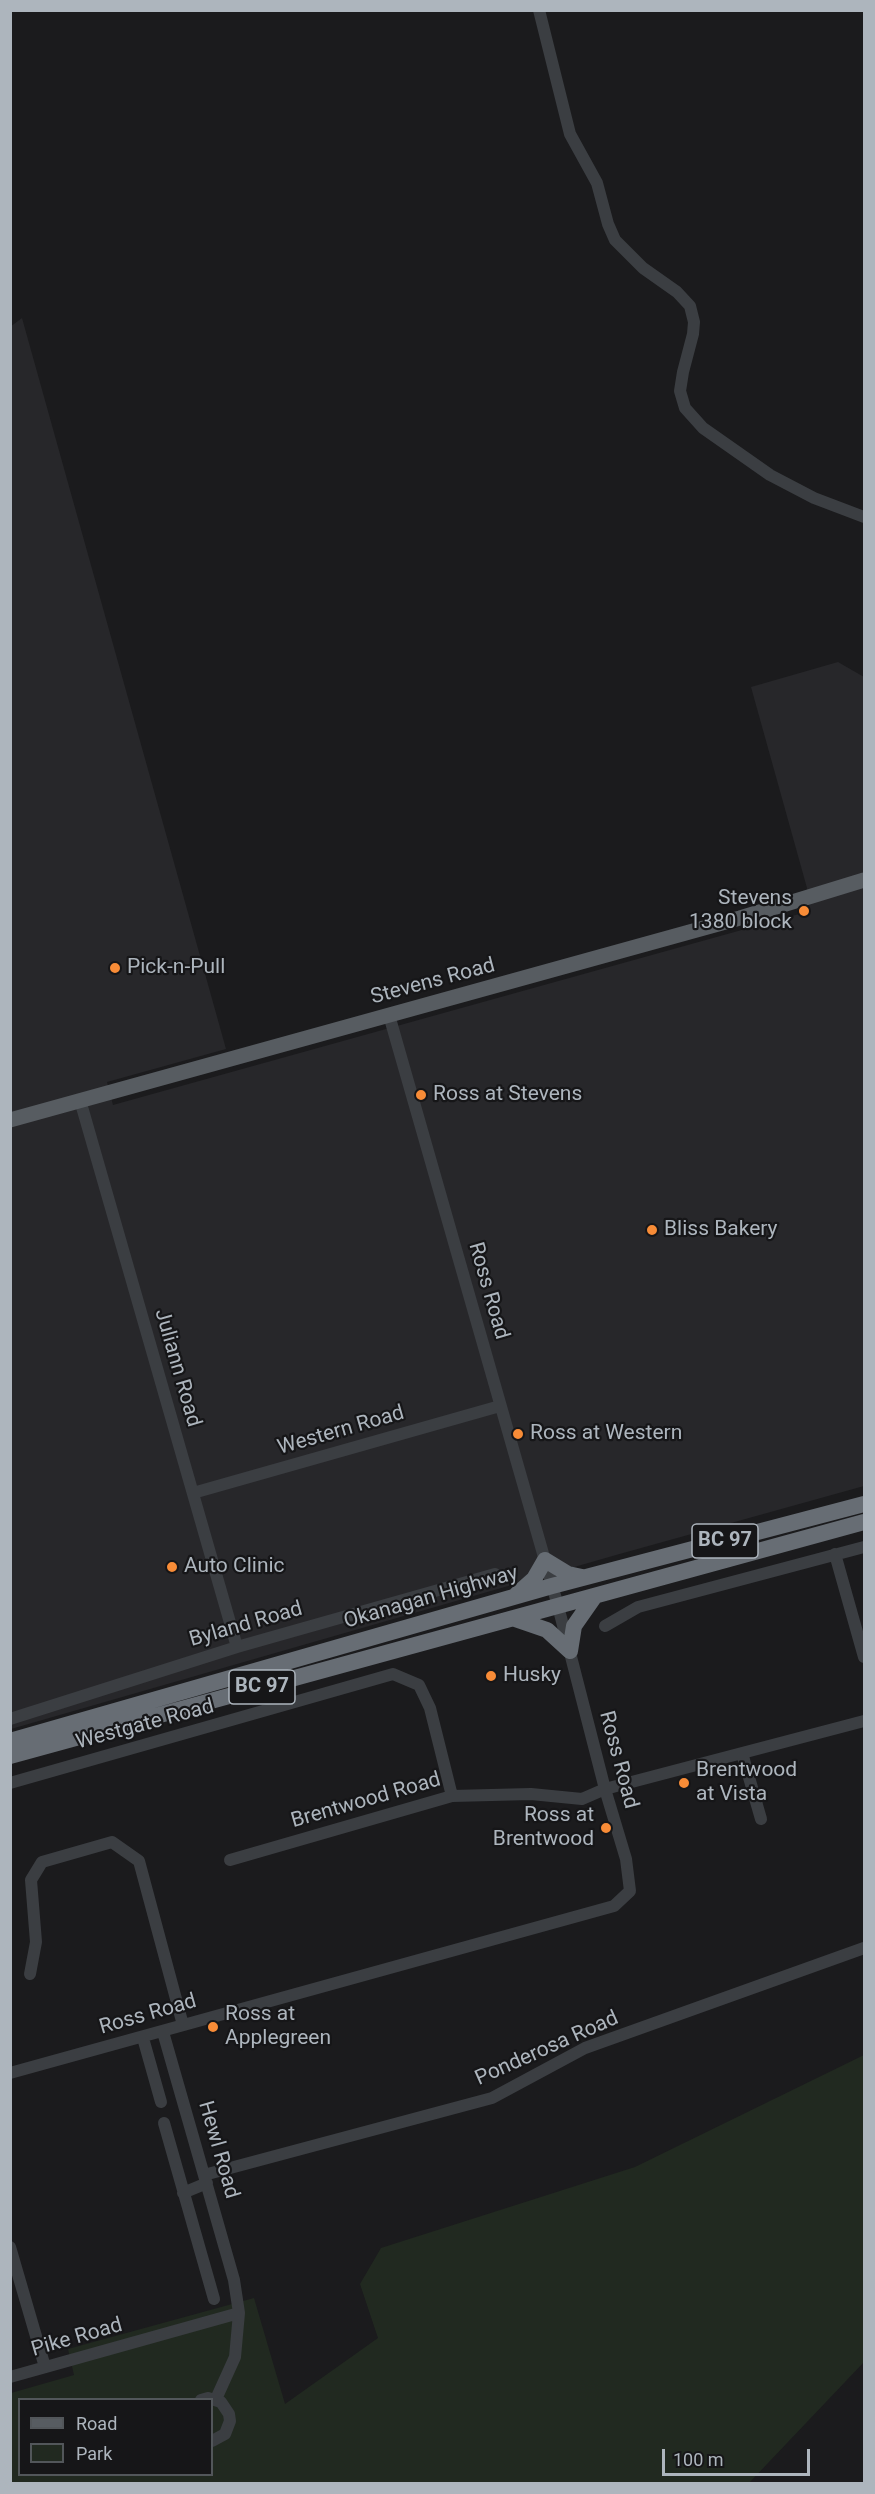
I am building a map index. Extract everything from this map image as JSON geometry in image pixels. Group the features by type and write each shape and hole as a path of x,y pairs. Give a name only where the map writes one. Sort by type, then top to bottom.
{"highway":[{"name":"Okanagan Highway","path":"10,1741 552,1586 864,1504"},
{"name":"Okanagan Highway","path":"10,1756 864,1522"},
{"path":"512,1598 534,1579 545,1560 568,1574 586,1578"},
{"path":"570,1651 573,1626 595,1596"},
{"path":"514,1618 547,1630 570,1651"}],"main road":[{"name":"Stevens Road","path":"10,1120 798,902 864,880"}],"street":[{"path":"539,10 570,134 597,183 608,224 615,240 643,268 676,292 690,306 694,322 693,334 681,383 681,399 685,408 703,428 770,475 814,498 864,517"},
{"name":"Ross Road","path":"10,2073 614,1906 630,1891 626,1859 605,1789 558,1606 389,1016"},
{"name":"Juliann Road","path":"80,1100 237,1647"},
{"name":"Western Road","path":"193,1493 500,1406"},
{"path":"604,1626 638,1607 864,1547"},
{"path":"835,1554 864,1657"},
{"name":"Byland Road","path":"10,1719 237,1647 495,1574"},
{"name":"Westgate Road","path":"10,1784 393,1674 419,1685 430,1708 452,1796"},
{"name":"Brentwood Road","path":"230,1860 452,1796 531,1794 582,1798 605,1789 864,1721"},
{"path":"742,1754 760,1819"},
{"path":"30,1974 36,1942 31,1880 42,1862 112,1842 139,1861 183,2025"},
{"name":"Ponderosa Road","path":"183,2193 206,2179 492,2098 585,2048 864,1948"},
{"name":"Hewl Road","path":"163,2032 234,2280 239,2313 235,2357 216,2399"},
{"name":"Hewl Road","path":"142,2038 161,2102"},
{"path":"164,2123 214,2299"},
{"path":"10,2247 45,2367"},
{"name":"Pike Road","path":"10,2377 239,2313"},
{"path":"213,2399 216,2399 226,2408 230,2421 225,2434 213,2440"}],"shaded area":[{"path":"22,318 226,1049 107,1082 113,1105 810,911 807,888 751,687 838,662 864,677 864,1486 11,1729 10,327"}],"green space":[{"path":"864,2055 864,2362 749,2483 11,2484 11,2393 74,2375 68,2349 254,2298 285,2404 378,2338 360,2284 381,2248 635,2167"}],"place":[{"name":"Stevens 1380 block","path":"804,911"},
{"name":"Pick-n-Pull","path":"115,968"},
{"name":"Ross at Stevens","path":"421,1095"},
{"name":"Bliss Bakery","path":"652,1230"},
{"name":"Ross at Western","path":"518,1434"},
{"name":"Auto Clinic","path":"172,1567"},
{"name":"Husky","path":"491,1676"},
{"name":"Brentwood at Vista","path":"684,1783"},
{"name":"Ross at Brentwood","path":"606,1828"},
{"name":"Ross at Applegreen","path":"213,2027"}]}
